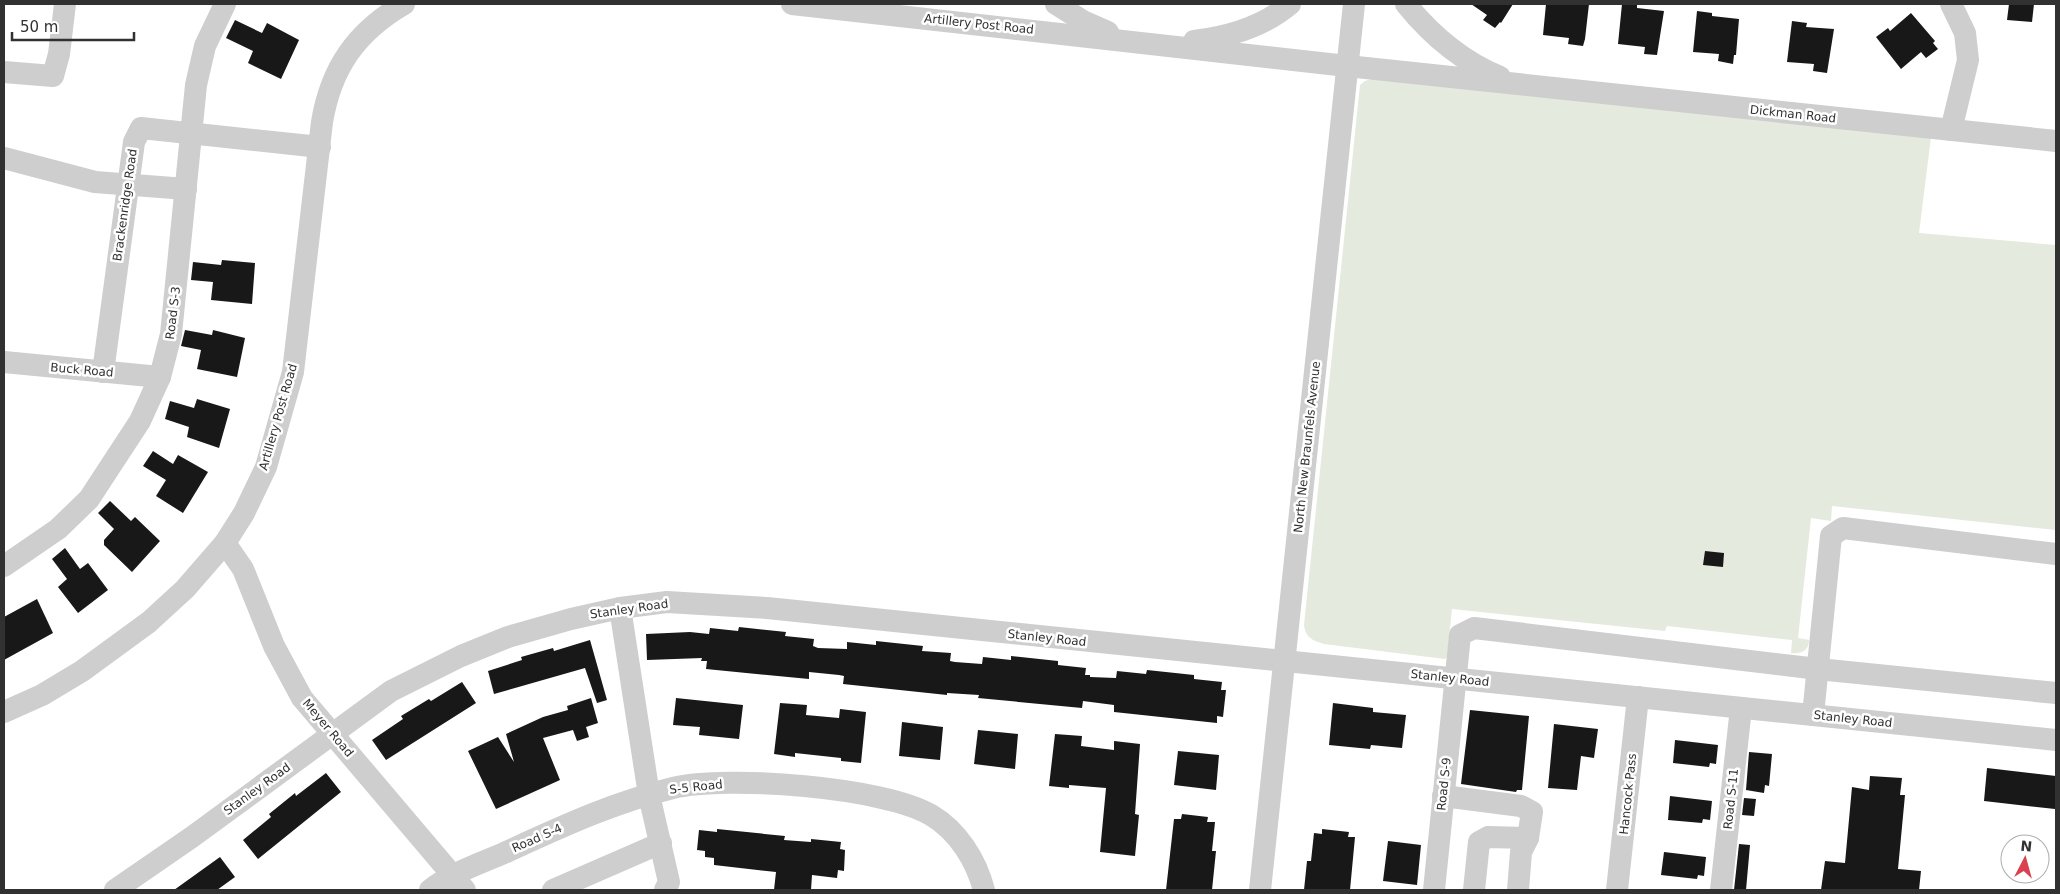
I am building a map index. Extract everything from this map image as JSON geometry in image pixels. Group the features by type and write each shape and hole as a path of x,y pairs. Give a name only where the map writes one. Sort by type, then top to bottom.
{"street":[{"path":"4,72 52,76 59,54 65,4"},
{"name":"Road S-3","path":"4,566 58,529 89,499 140,421 160,377 171,334 196,85 205,46 225,4"},
{"name":"Artillery Post Road","path":"4,712 42,695 82,671 149,622 185,589 225,544 244,513 266,467 293,372 322,122 328,92 348,50 388,13 404,4"},
{"name":"Artillery Post Road","path":"792,4 917,10 1133,41 1348,66"},
{"path":"1056,4 1084,22 1133,41"},
{"name":"Artillery Post Road","path":"1166,45 1229,34 1266,19 1290,4"},
{"name":"North New Braunfels Avenue","path":"1260,890 1354,4"},
{"name":"Dickman Road","path":"1406,4 1422,24 1454,52 1490,73 1529,86"},
{"path":"1951,130 1968,60 1965,32 1957,9"},
{"name":"Dickman Road","path":"1348,66 2056,141"},
{"name":"Brackenridge Road","path":"103,372 134,142 141,128 320,147"},
{"path":"4,158 95,182 186,189"},
{"name":"Buck Road","path":"4,362 160,377"},
{"path":"1814,715 1831,536 1843,528 2056,554"},
{"name":"Meyer Road","path":"225,544 243,569 274,646 302,698 459,883"},
{"name":"Stanley Road","path":"115,890 192,837 391,691 461,656 508,636 620,608 667,602 710,603 2056,740"},
{"path":"620,608 649,795 669,882 665,890"},
{"name":"Road S-9","path":"1434,890 1460,635 1474,628 1818,669"},
{"path":"1818,669 2056,693"},
{"name":"Hancock Pass","path":"1617,890 1638,697"},
{"name":"Road S-11","path":"1721,890 1741,708"},
{"name":"S-5 Road","path":"649,795 675,787 742,783 800,786 872,795 908,805 929,814 943,823 957,836 981,877 984,890"},
{"name":"Road S-4","path":"430,890 459,883 592,813 649,795"},
{"path":"1443,796 1520,806 1532,812 1528,838 1521,852 1518,890"},
{"path":"1474,890 1479,842 1488,837 1528,838"},
{"path":"553,890 661,843"}],"shaded area":[{"path":"1374,78 1931,137 1919,233 2056,245 2056,530 1832,506 1831,521 1811,518 1798,638 1809,640 1809,644 1804,651 1798,653 1791,653 1792,640 1667,626 1665,631 1452,609 1447,657 1445,659 1324,644 1313,640 1306,633 1304,625 1360,85"}],"building":[{"path":"1471,4 1513,4 1501,23 1495,28 1483,20 1487,15"},
{"path":"1546,4 1589,4 1583,46 1568,44 1569,38 1543,35"},
{"path":"1622,4 1664,11 1657,55 1644,54 1645,47 1618,44"},
{"path":"2009,4 2034,4 2032,22 2007,20"},
{"path":"1697,11 1712,13 1712,16 1739,19 1736,55 1734,55 1733,64 1718,61 1719,54 1693,52"},
{"path":"1911,13 1935,41 1933,43 1938,49 1926,58 1921,52 1901,69 1876,37 1888,28 1890,31"},
{"path":"235,20 262,33 267,23 299,40 281,79 248,63 253,51 226,38"},
{"path":"1792,21 1807,23 1806,27 1834,29 1827,73 1813,71 1814,64 1787,62"},
{"path":"222,260 255,263 252,304 211,300 213,282 191,280 193,262 221,265"},
{"path":"185,330 212,335 213,330 245,338 237,377 197,369 201,350 181,346"},
{"path":"197,399 230,409 219,448 187,437 189,427 165,419 170,401 194,408"},
{"path":"153,451 173,464 178,455 208,472 183,513 156,496 166,480 143,466"},
{"path":"110,501 131,521 135,517 160,541 132,572 104,545 104,540 114,529 98,513"},
{"path":"65,548 80,569 88,563 108,590 78,613 58,587 67,579 52,559"},
{"path":"1705,551 1724,553 1723,567 1703,565"},
{"path":"37,599 53,633 4,660 4,617"},
{"path":"739,627 786,632 785,636 814,639 813,646 818,648 847,649 847,642 876,645 876,641 923,646 922,651 951,653 950,661 955,662 982,664 983,657 1011,660 1011,656 1058,661 1058,665 1086,668 1085,675 1090,675 1090,677 1116,678 1117,671 1146,674 1147,670 1194,675 1194,679 1222,682 1221,690 1226,690 1223,717 1217,716 1217,723 1114,712 1114,705 1083,701 1082,708 978,698 979,695 947,693 947,695 843,684 844,676 809,672 809,679 706,669 707,661 701,661 702,658 647,660 646,634 690,632 709,634 710,628 738,631"},
{"path":"590,640 607,700 597,703 585,668 494,694 488,671 522,660 521,657 553,648 554,651"},
{"path":"462,682 476,703 386,760 372,740 403,719 401,716 429,699 431,701"},
{"path":"591,698 598,723 586,727 589,737 577,741 573,730 543,738 560,780 496,809 468,751 498,737 514,762 506,734 543,717 568,710 567,706"},
{"path":"676,698 743,705 739,739 699,735 700,727 673,725"},
{"path":"780,703 807,705 806,715 839,718 840,709 866,712 861,763 841,761 841,758 795,753 795,757 774,754"},
{"path":"1333,703 1373,708 1373,712 1406,715 1402,748 1371,745 1370,749 1329,745"},
{"path":"1470,710 1529,716 1522,790 1517,790 1516,792 1461,784"},
{"path":"902,722 943,727 940,760 899,756"},
{"path":"1554,724 1598,729 1594,758 1581,756 1577,790 1548,788"},
{"path":"978,730 1018,734 1015,769 974,764"},
{"path":"1055,734 1082,736 1081,746 1114,750 1114,741 1140,744 1135,814 1139,815 1135,856 1100,852 1106,788 1069,785 1069,788 1049,786"},
{"path":"1675,740 1718,745 1716,764 1710,763 1709,767 1673,763"},
{"path":"1178,751 1219,755 1216,790 1174,785"},
{"path":"1749,752 1772,754 1769,786 1765,785 1764,793 1746,790"},
{"path":"1987,768 2056,776 2055,809 1984,801"},
{"path":"326,773 341,792 258,859 243,840 271,817 269,814 295,793 296,796"},
{"path":"1870,776 1902,778 1900,795 1905,795 1898,869 1921,871 1919,890 1821,890 1825,861 1845,863 1852,787 1869,790"},
{"path":"1670,796 1712,801 1710,820 1703,819 1702,823 1668,820"},
{"path":"1744,798 1756,799 1754,816 1742,815"},
{"path":"1182,814 1208,817 1207,822 1215,822 1212,851 1216,851 1212,890 1166,890 1174,819 1181,819"},
{"path":"717,829 785,836 784,840 811,842 811,839 841,842 840,849 845,850 844,871 838,870 837,878 812,875 811,890 774,890 776,872 714,865 714,858 705,857 705,851 697,850 699,830 717,832"},
{"path":"1322,829 1349,832 1348,837 1355,837 1350,890 1304,890 1307,861 1311,861 1314,833 1322,834"},
{"path":"1388,841 1421,845 1417,885 1383,881"},
{"path":"1739,844 1750,845 1746,890 1734,890"},
{"path":"1664,852 1706,857 1704,876 1698,875 1697,879 1661,875"},
{"path":"220,857 235,877 217,890 174,890"}]}
